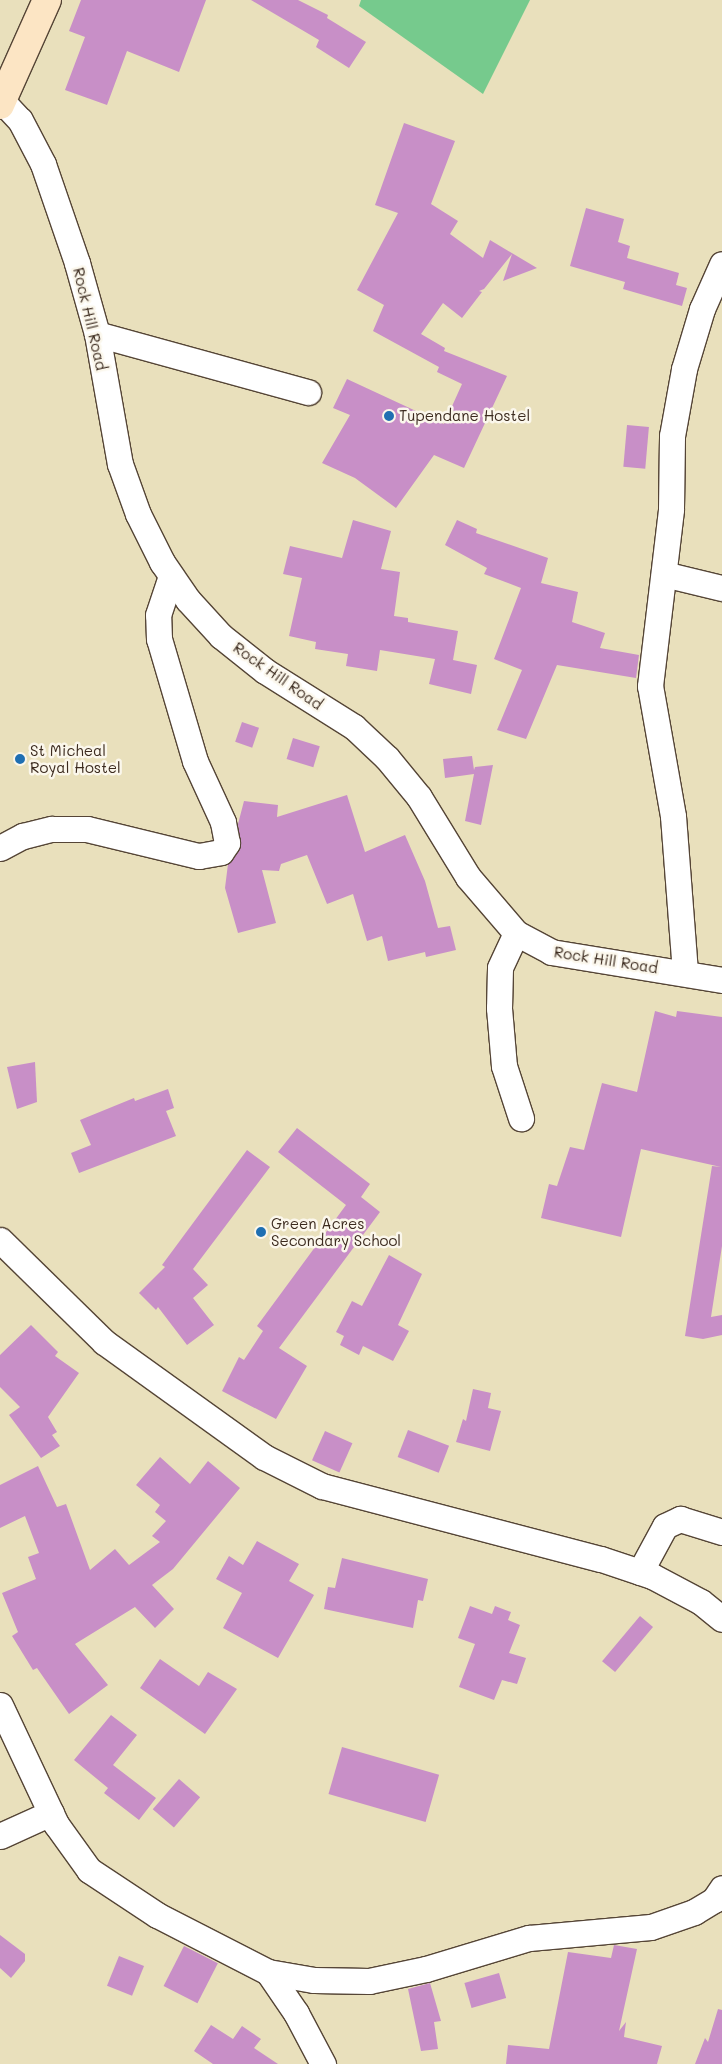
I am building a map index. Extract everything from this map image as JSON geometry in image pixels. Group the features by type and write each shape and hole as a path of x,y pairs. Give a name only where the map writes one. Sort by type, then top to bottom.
{"main road":[{"path":"1,103 47,0"}],"street":[{"name":"Rock Hill Road","path":"1,103 20,120 43,164 97,334 120,464 138,514 171,576 221,636 265,671 354,728 387,758 419,797 468,877 516,933 551,952 685,972 722,980"},
{"path":"685,972 672,816 650,686 657,609 664,574 671,509 672,436 684,369 702,308 722,264"},
{"path":"97,334 308,392"},
{"path":"664,574 722,588"},
{"path":"0,848 23,836 52,830 87,829 200,856 221,852 227,843 223,822 195,761 159,639 158,615 171,576"},
{"path":"516,933 500,968 499,1008 504,1066 521,1118"},
{"path":"0,1240 104,1342 185,1403 272,1461 322,1486 601,1559 640,1572 701,1602 722,1619"},
{"path":"640,1572 665,1526 680,1519 722,1532"},
{"path":"0,1705 51,1813 89,1870 116,1890 268,1972 314,1980 369,1981 426,1969 529,1938 651,1928 694,1912 714,1900 722,1888"},
{"path":"0,1836 51,1813"},
{"path":"268,1972 296,2013 323,2064"}],"green space":[{"path":"361,0 530,0 483,94 359,6"}],"building":[{"path":"81,0 206,0 179,72 127,51 107,105 65,90 85,37 69,31"},
{"path":"251,0 298,0 328,15 327,18 366,42 349,68 316,47 319,40"},
{"path":"404,123 455,141 431,204 458,221 450,234 483,258 490,240 537,268 503,281 512,254 484,289 479,291 482,292 462,318 443,303 421,334 445,348 444,351 507,376 464,468 434,455 396,508 355,478 322,463 350,415 333,408 347,379 444,424 462,384 437,372 439,367 373,331 384,305 357,290 398,213 375,205"},
{"path":"586,208 624,219 618,242 630,246 627,258 679,273 676,285 687,288 682,306 623,289 625,282 570,266"},
{"path":"627,425 649,427 645,469 623,467"},
{"path":"353,520 391,531 381,569 400,572 394,616 408,618 408,622 458,631 453,660 477,665 471,694 429,684 435,659 380,650 377,671 346,666 348,654 315,649 316,642 289,636 302,578 283,574 290,546 342,558"},
{"path":"457,520 477,529 476,533 548,558 541,583 578,592 572,622 605,633 600,648 639,655 636,678 557,665 526,739 497,730 522,670 494,659 521,588 484,574 487,568 445,545"},
{"path":"242,722 259,728 252,748 235,742"},
{"path":"293,738 320,746 313,767 287,759"},
{"path":"472,756 474,770 475,767 493,765 481,825 465,821 474,774 445,778 443,759"},
{"path":"347,795 365,852 405,835 425,881 438,928 450,926 456,950 426,957 425,952 388,961 382,936 367,941 353,894 327,904 307,855 281,864 279,871 262,870 276,923 238,933 225,888 228,864 239,850 238,824 244,801 278,805 277,817"},
{"path":"655,1011 676,1017 677,1011 722,1017 722,1246 711,1317 722,1315 722,1335 703,1339 685,1336 712,1166 721,1167 641,1149 621,1237 541,1218 549,1184 557,1186 570,1147 584,1150 602,1083 637,1092"},
{"path":"35,1062 37,1102 17,1109 7,1067"},
{"path":"168,1089 174,1108 166,1111 176,1136 79,1173 71,1153 91,1145 80,1120 134,1098 135,1101"},
{"path":"297,1128 370,1184 361,1197 380,1212 279,1348 307,1366 276,1419 222,1391 239,1357 244,1360 263,1331 257,1326 346,1205 278,1152"},
{"path":"247,1150 270,1167 193,1269 208,1285 193,1298 214,1325 187,1345 158,1307 156,1310 139,1293 165,1267 162,1265"},
{"path":"389,1255 422,1274 398,1325 409,1331 393,1361 363,1346 359,1355 340,1345 344,1336 336,1332 352,1301 362,1306"},
{"path":"31,1325 58,1352 55,1356 79,1373 48,1417 57,1432 52,1435 60,1446 41,1458 9,1415 20,1407 0,1387 0,1355"},
{"path":"473,1389 491,1393 488,1408 501,1411 490,1451 456,1442 463,1419 466,1421"},
{"path":"408,1430 449,1446 439,1473 398,1457"},
{"path":"325,1431 352,1443 339,1472 312,1460"},
{"path":"160,1457 190,1484 208,1461 240,1488 173,1569 152,1585 174,1609 155,1628 135,1607 75,1644 108,1685 69,1714 37,1668 33,1670 12,1636 18,1632 2,1593 36,1579 28,1557 39,1553 25,1516 0,1528 0,1485 38,1466 57,1507 66,1504 90,1570 115,1549 129,1565 160,1542 152,1536 166,1521 155,1512 160,1505 136,1485"},
{"path":"257,1541 299,1564 289,1581 314,1595 278,1658 223,1628 242,1593 216,1579 229,1556 243,1565"},
{"path":"342,1558 428,1579 423,1601 418,1600 413,1628 324,1609 328,1587 335,1588"},
{"path":"470,1606 492,1614 495,1606 511,1612 508,1620 520,1625 509,1653 526,1658 517,1684 502,1680 494,1700 459,1687 475,1644 458,1638"},
{"path":"640,1616 653,1627 615,1672 602,1661"},
{"path":"160,1659 199,1686 208,1672 237,1689 205,1734 140,1688"},
{"path":"111,1715 137,1735 113,1765 156,1798 139,1820 104,1793 108,1788 74,1760"},
{"path":"342,1747 439,1775 426,1822 328,1794"},
{"path":"179,1779 200,1797 174,1828 153,1809"},
{"path":"0,1935 25,1954 25,1961 11,1978 0,1968"},
{"path":"614,1945 637,1949 619,2031 626,2022 624,2037 662,2046 657,2064 506,2064 508,2045 549,2049 568,1952 611,1958"},
{"path":"184,1946 218,1963 197,2003 164,1986"},
{"path":"119,1956 144,1966 132,1996 107,1986"},
{"path":"499,1973 506,1998 472,2008 464,1983"},
{"path":"430,1983 441,2021 434,2022 438,2049 421,2051 408,1989"},
{"path":"718,2009 722,2010 722,2064 695,2064 705,2038 708,2042"},
{"path":"211,2025 233,2039 242,2026 261,2039 254,2048 278,2064 213,2064 194,2051"}],"place":[{"name":"Tupendane Hostel","path":"389,416"},
{"name":"St Micheal Royal Hostel","path":"20,759"},
{"name":"Green Acres Secondary School","path":"261,1232"}]}
